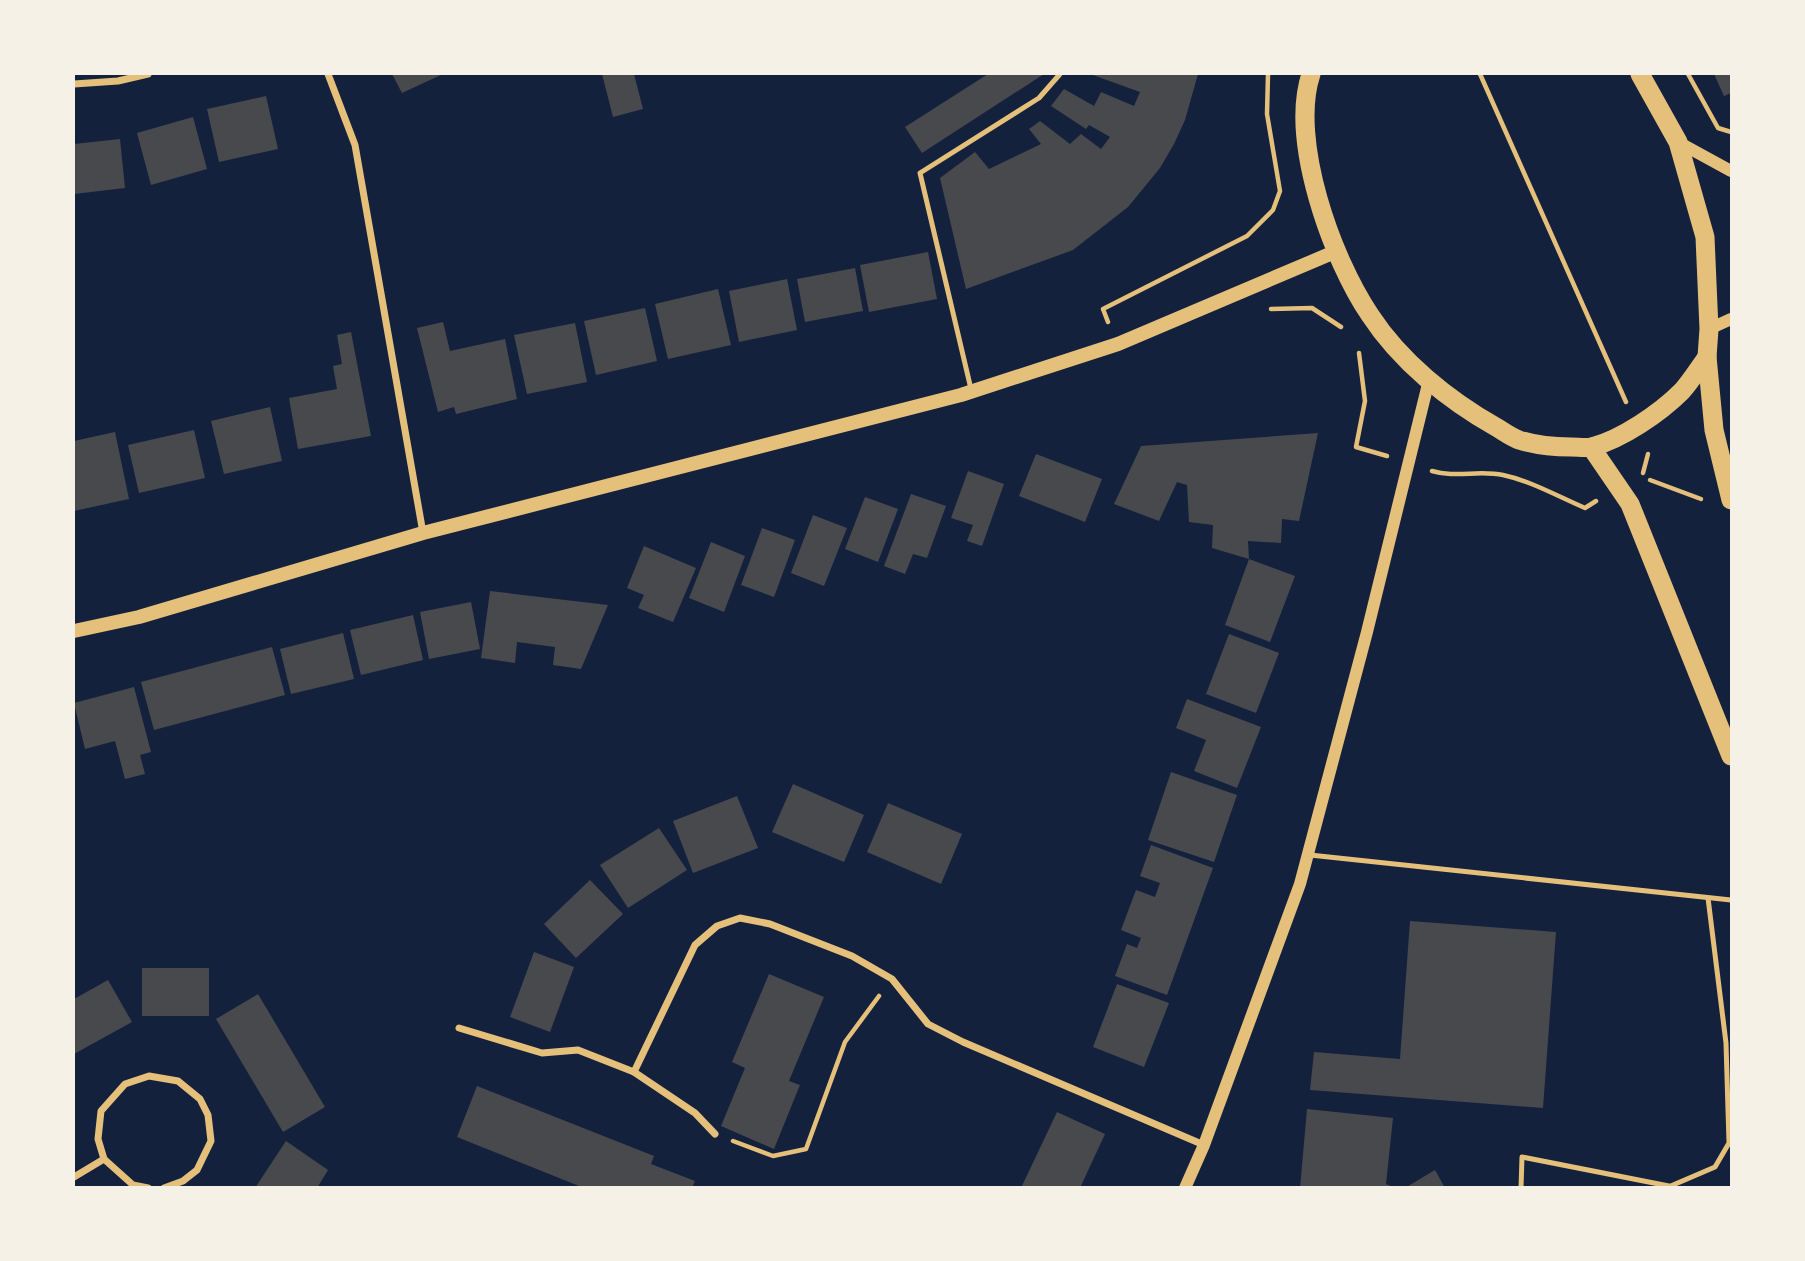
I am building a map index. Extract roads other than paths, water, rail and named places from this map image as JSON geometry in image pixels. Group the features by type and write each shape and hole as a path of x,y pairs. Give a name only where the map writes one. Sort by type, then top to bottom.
{"highway":[{"path":"1311,74 1307,85 1304,133 1311,173 1337,251 1370,315 1404,356 1429,380 1471,412 1518,439 1555,447 1591,447 1637,427 1681,391 1707,357"},
{"path":"1640,74 1678,142 1705,237 1709,329 1707,357 1713,430 1730,496"},
{"path":"1591,447 1630,504 1731,757"}],"main road":[{"path":"74,631 139,617 423,533 972,392 1118,344 1337,251"}],"street":[{"path":"74,83 118,81 148,74"},
{"path":"328,74 355,145 423,533"},
{"path":"1678,142 1731,172"},
{"path":"1709,329 1731,319"},
{"path":"1185,1188 1204,1145 1300,884 1367,632 1429,380"},
{"path":"634,1072 695,945 717,926 740,918 770,924 852,956 892,979 928,1024 963,1042 1204,1145"},
{"path":"458,1028 542,1053 578,1049 634,1072 695,1113 715,1134"},
{"path":"148,1188 133,1185 104,1159 98,1139 101,1111 125,1084 149,1076 178,1081 200,1099 208,1115 211,1141 197,1170 183,1181 164,1188"},
{"path":"74,1177 104,1159"}],"lane":[{"path":"972,392 920,173 1039,99 1060,74"},
{"path":"1308,855 1731,900"},
{"path":"1521,1188 1522,1157 1668,1187 1715,1167 1729,1143 1726,1043 1708,898"}]}
